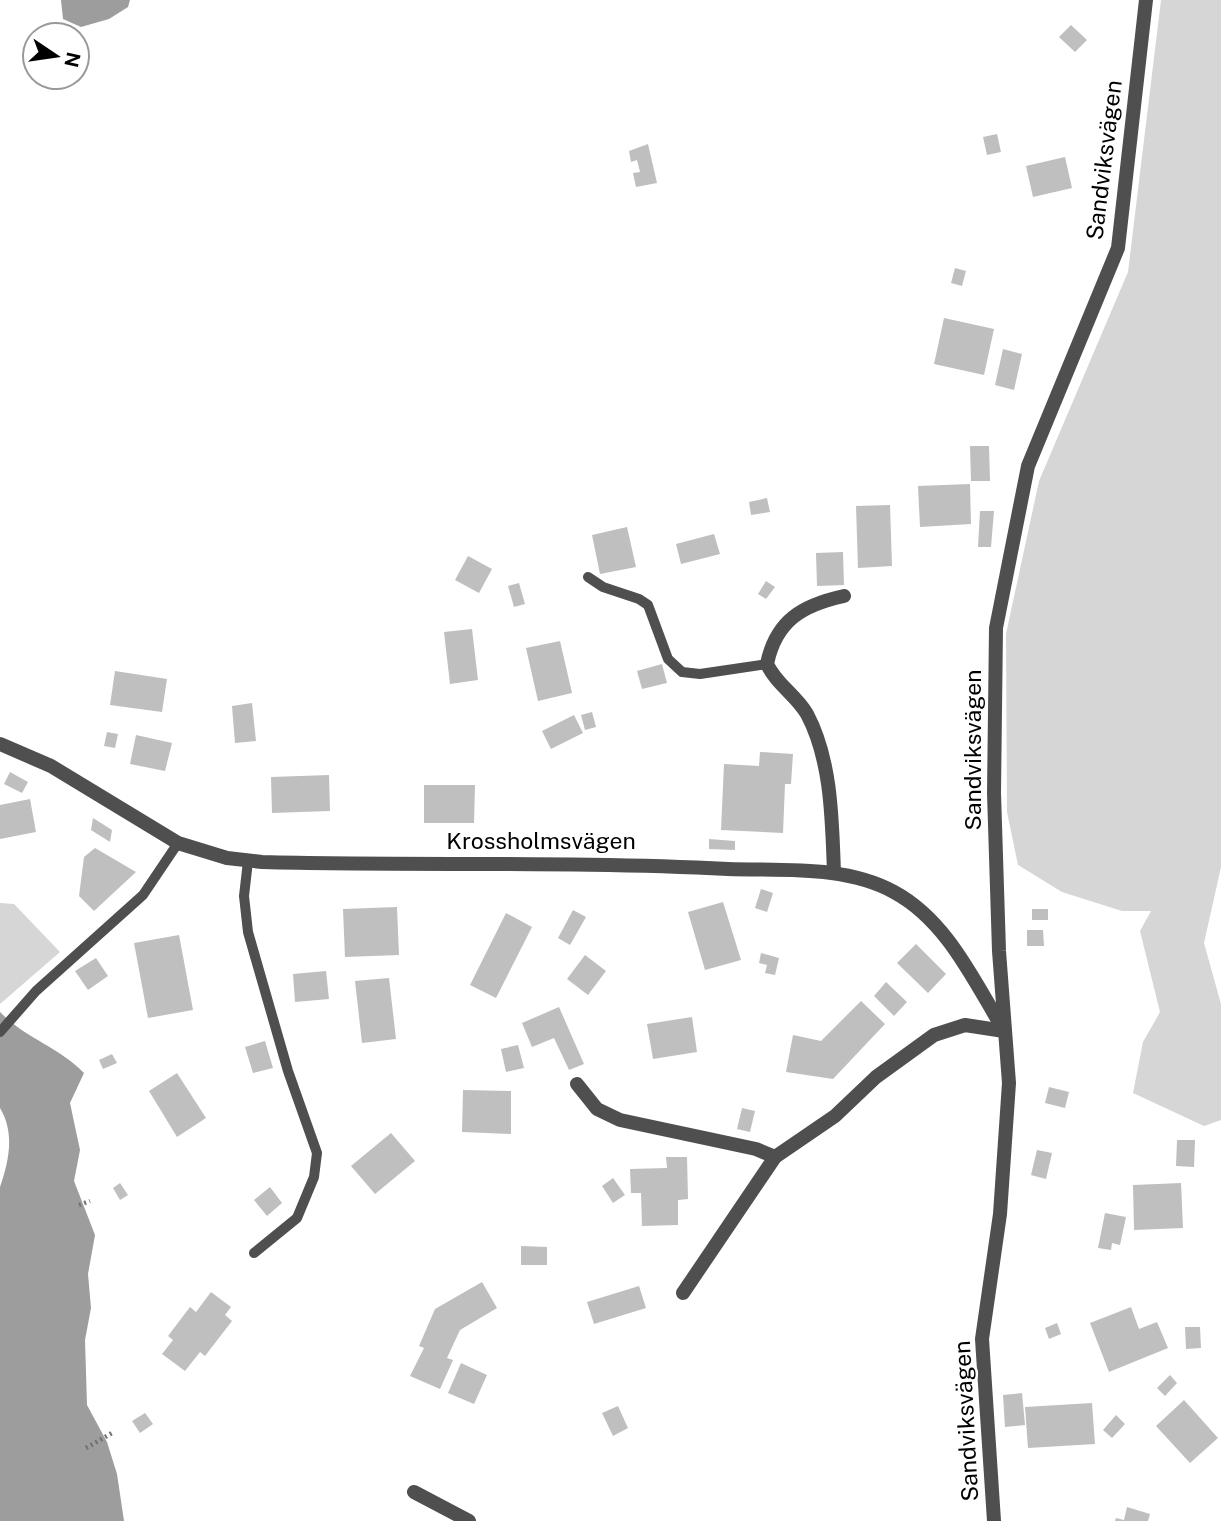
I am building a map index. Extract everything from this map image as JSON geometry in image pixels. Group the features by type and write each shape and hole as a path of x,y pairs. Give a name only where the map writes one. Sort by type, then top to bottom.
{"street":[{"name":"Sandviksvägen","path":"994,1521 982,1339 1007,1145 1009,1083 1004,1031 994,793 996,628 1028,466 1118,248 1146,0"},
{"path":"834,873 832,819 816,739 803,707 778,682 766,664 771,643 800,611 815,603 844,596"},
{"name":"Krossholmsvägen","path":"0,744 51,766 178,843 248,860 351,864 541,862 834,873 884,887 931,919 961,959 1004,1031"},
{"path":"683,1293 775,1157 835,1116 876,1077 934,1035 965,1025 1004,1031"},
{"path":"577,1084 597,1109 620,1120 756,1149 775,1157"},
{"path":"414,1493 469,1521"}],"lane":[{"path":"588,576 603,587 639,599 648,605 668,659 682,672 699,674 766,664"},
{"path":"0,1032 36,990 143,895 178,843"},
{"path":"248,860 244,896 248,932 288,1071 317,1153 314,1177 297,1218 254,1254"}],"path":[{"path":"79,1205 90,1201"},
{"path":"86,1448 112,1433"}],"shaded area":[{"path":"61,0 130,0 128,7 109,19 91,24 91,21 63,19"},
{"path":"1161,0 1221,0 1221,867 1204,943 1221,1004 1221,1120 1204,1126 1133,1093 1143,1042 1160,1012 1140,931 1151,911 1122,911 1062,892 1018,865 1007,812 1006,634 1039,481 1128,272"},
{"path":"0,903 14,904 60,952 0,1004"},
{"path":"0,1012 84,1073 70,1103 80,1150 74,1181 95,1235 88,1274 91,1308 85,1340 87,1405 107,1442 117,1474 124,1521 0,1521 0,1187 6,1167 9,1137 0,1108"}],"building":[{"path":"1071,25 1087,40 1075,52 1059,37"},
{"path":"997,134 1001,152 987,155 983,137"},
{"path":"648,144 657,183 636,187 633,173 640,172 637,160 631,162 629,151"},
{"path":"1065,157 1072,188 1033,197 1026,166"},
{"path":"955,268 966,271 962,286 951,283"},
{"path":"944,318 994,329 984,375 934,364"},
{"path":"1003,349 1022,354 1014,390 995,385"},
{"path":"970,446 989,446 990,481 971,481"},
{"path":"970,484 971,524 920,527 918,486"},
{"path":"767,498 770,512 751,515 749,502"},
{"path":"890,505 892,566 858,568 856,506"},
{"path":"980,511 994,511 991,547 978,547"},
{"path":"627,527 636,567 600,574 592,535"},
{"path":"714,534 720,554 681,564 676,544"},
{"path":"843,552 844,585 817,586 816,553"},
{"path":"468,556 492,569 479,593 455,580"},
{"path":"766,581 775,587 766,599 758,594"},
{"path":"519,583 525,604 514,607 508,586"},
{"path":"472,629 478,680 450,684 444,632"},
{"path":"560,641 572,693 538,701 526,648"},
{"path":"662,664 667,683 642,689 637,671"},
{"path":"115,671 167,679 162,712 110,705"},
{"path":"252,703 256,741 235,743 232,706"},
{"path":"592,712 596,727 585,730 581,715"},
{"path":"574,715 583,733 551,749 542,731"},
{"path":"107,732 118,734 115,748 104,746"},
{"path":"136,735 172,743 165,771 130,764"},
{"path":"760,752 793,754 791,784 785,784 783,833 721,830 724,764 759,766"},
{"path":"10,772 28,782 22,793 4,784"},
{"path":"329,775 330,811 272,813 271,777"},
{"path":"424,785 475,785 474,823 424,823"},
{"path":"30,799 36,832 0,839 0,805"},
{"path":"93,818 112,830 110,842 91,830"},
{"path":"709,839 735,841 735,850 709,849"},
{"path":"95,848 136,872 94,911 79,896 84,857"},
{"path":"761,889 773,893 767,912 755,908"},
{"path":"723,902 741,960 705,970 688,912"},
{"path":"397,907 399,955 345,957 343,909"},
{"path":"1032,909 1048,909 1048,920 1032,920"},
{"path":"573,910 586,917 570,945 558,938"},
{"path":"506,913 532,927 496,998 470,985"},
{"path":"1027,930 1043,930 1044,946 1027,946"},
{"path":"179,935 193,1010 148,1018 134,943"},
{"path":"916,944 946,974 928,993 897,963"},
{"path":"761,953 779,958 775,975 765,973 767,965 759,963"},
{"path":"585,955 606,971 588,995 567,979"},
{"path":"96,958 108,976 88,990 75,971"},
{"path":"326,971 329,999 295,1002 293,974"},
{"path":"389,978 396,1039 362,1043 355,981"},
{"path":"886,982 907,1002 894,1016 874,996"},
{"path":"861,1001 885,1024 833,1079 786,1072 793,1035 821,1041"},
{"path":"559,1007 584,1064 569,1070 554,1038 532,1047 522,1023"},
{"path":"692,1017 697,1052 653,1059 647,1024"},
{"path":"265,1041 273,1068 253,1073 245,1047"},
{"path":"518,1045 524,1068 506,1072 501,1049"},
{"path":"112,1054 117,1063 103,1069 99,1060"},
{"path":"177,1073 206,1118 177,1137 149,1091"},
{"path":"1049,1087 1069,1092 1065,1108 1045,1103"},
{"path":"463,1090 511,1091 511,1134 462,1132"},
{"path":"742,1108 755,1111 750,1132 737,1129"},
{"path":"391,1133 415,1161 375,1194 351,1166"},
{"path":"1177,1140 1195,1140 1194,1167 1176,1166"},
{"path":"1037,1150 1052,1153 1046,1179 1031,1175"},
{"path":"666,1157 687,1157 688,1199 678,1200 678,1225 642,1226 641,1193 631,1193 630,1169 667,1168"},
{"path":"613,1178 625,1195 613,1203 602,1186"},
{"path":"120,1183 128,1195 120,1200 113,1188"},
{"path":"1181,1183 1183,1228 1134,1230 1133,1185"},
{"path":"270,1187 282,1203 267,1216 254,1200"},
{"path":"1105,1213 1126,1217 1120,1245 1112,1243 1111,1250 1098,1248"},
{"path":"521,1246 547,1247 547,1265 521,1265"},
{"path":"482,1282 497,1308 460,1330 447,1358 453,1360 440,1389 410,1376 424,1348 419,1346 435,1309"},
{"path":"639,1286 646,1308 594,1324 587,1302"},
{"path":"211,1292 231,1307 225,1315 232,1321 205,1356 200,1352 185,1371 162,1354 173,1340 168,1336 190,1307 196,1312"},
{"path":"1131,1307 1139,1329 1157,1322 1168,1348 1109,1372 1090,1323"},
{"path":"1057,1323 1061,1334 1049,1339 1045,1328"},
{"path":"1185,1327 1200,1327 1201,1348 1186,1349"},
{"path":"461,1363 487,1375 474,1404 448,1393"},
{"path":"1170,1375 1177,1383 1165,1396 1157,1388"},
{"path":"1022,1393 1025,1425 1005,1427 1003,1395"},
{"path":"1184,1400 1218,1438 1190,1463 1156,1426"},
{"path":"1092,1403 1095,1444 1028,1448 1025,1407"},
{"path":"618,1406 628,1428 613,1436 602,1413"},
{"path":"145,1413 153,1424 140,1433 132,1421"},
{"path":"1116,1415 1125,1424 1112,1438 1103,1430"},
{"path":"1127,1507 1150,1514 1148,1521 1115,1521 1116,1518 1124,1520"}]}
